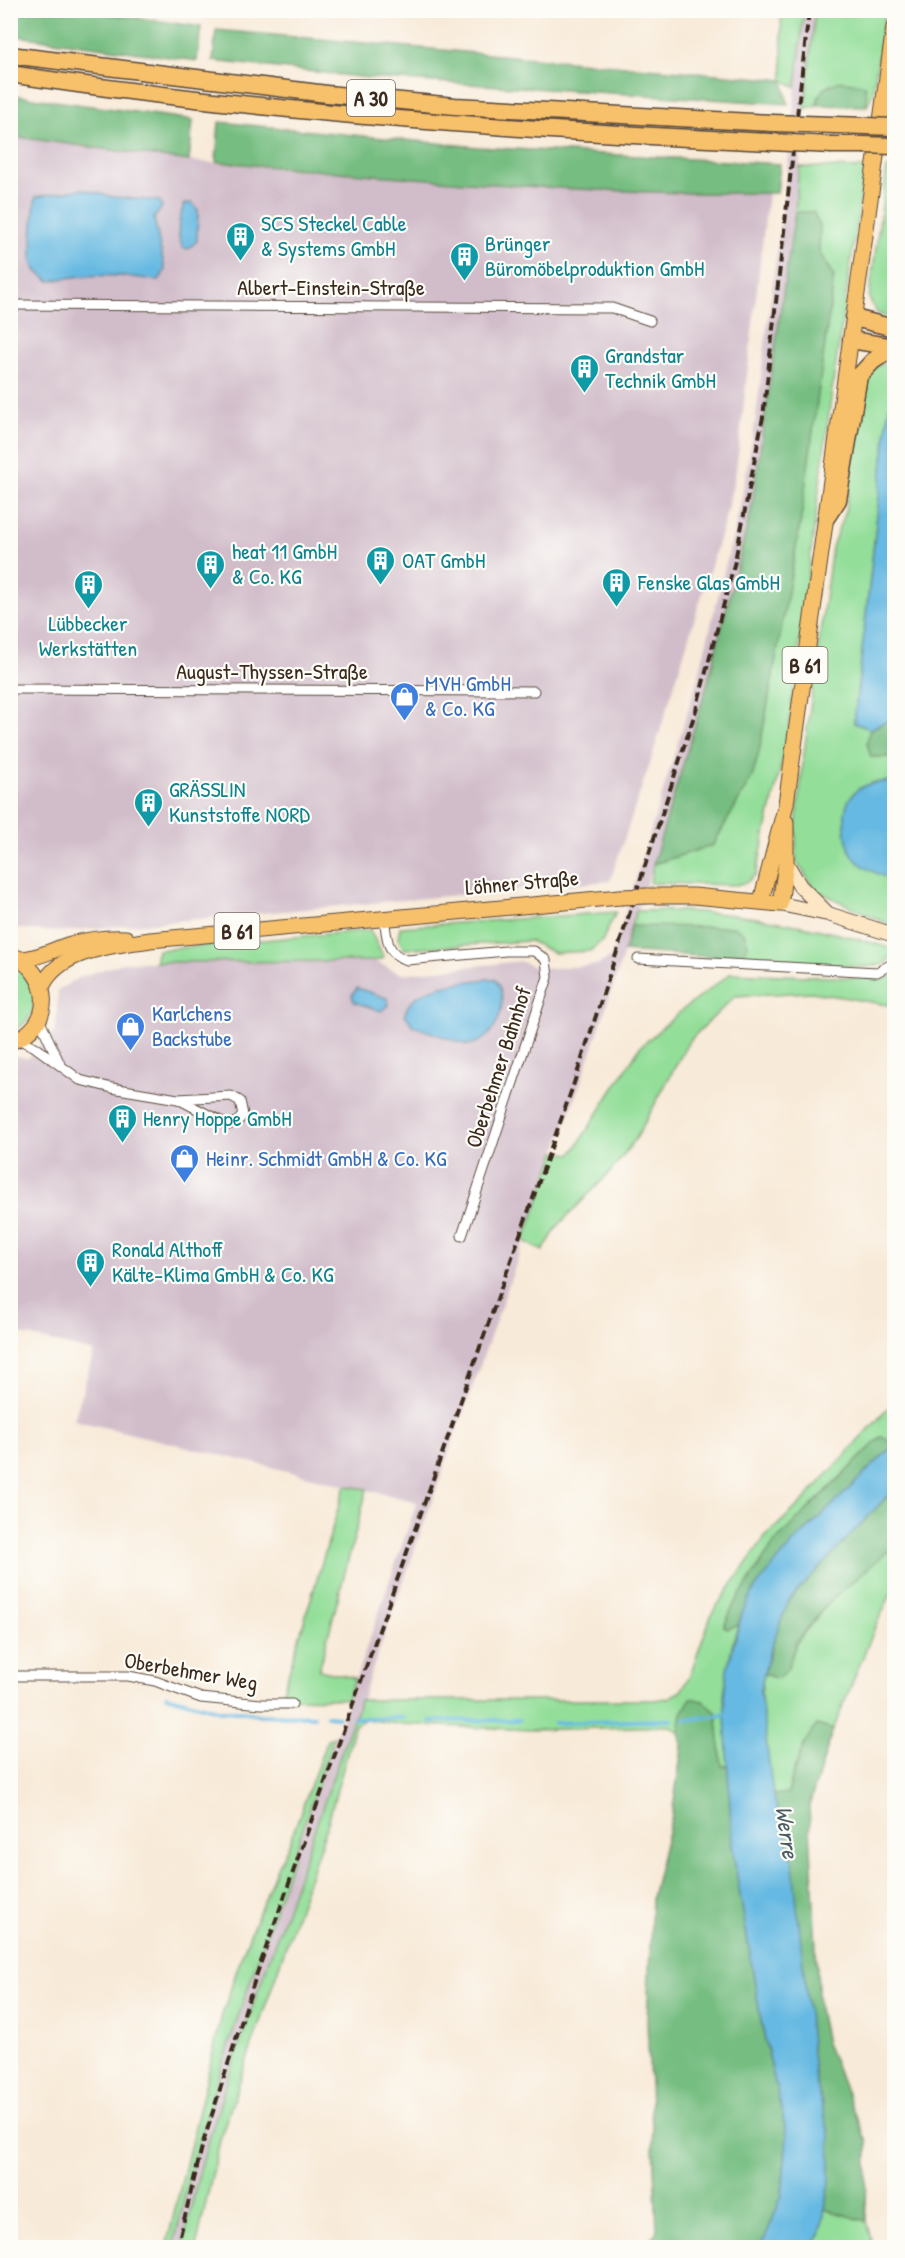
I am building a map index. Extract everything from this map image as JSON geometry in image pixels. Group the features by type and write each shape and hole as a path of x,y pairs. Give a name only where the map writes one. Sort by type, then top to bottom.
{"highway":[{"name":"A 30","path":"10,55 327,94 455,106 772,123 894,127"},
{"name":"A 30","path":"10,74 192,98 341,114 594,134 893,146"},
{"path":"854,318 894,328"},
{"path":"851,340 894,347"},
{"path":"826,518 838,500 859,376 873,361 894,347"}],"main road":[{"name":"B 61","path":"761,901 786,804 892,62 894,27"},
{"name":"B 61","path":"780,904 786,863 786,804"},
{"path":"786,863 800,886 828,914"},
{"name":"Löhner Straße","path":"42,987 53,969 66,960 110,947 150,940 384,916 620,897 694,896 761,901 828,914 894,935"},
{"name":"Löhner Straße","path":"16,956 35,958 69,945 106,937 150,940"},
{"path":"14,1041 34,1027 39,1019 44,998 35,971 16,956"}],"street":[{"name":"Albert-Einstein-Straße","path":"10,305 612,308 650,321"},
{"name":"August-Thyssen-Straße","path":"10,689 534,691"},
{"name":"Oberbehmer Bahnhof","path":"384,916 389,949 396,957 407,960 534,951 546,960 548,977 462,1236"},
{"path":"638,959 877,972 894,963"},
{"path":"39,1019 62,1066"},
{"path":"14,1041 35,1047 80,1080 112,1089 178,1099 231,1096 240,1101 243,1115 237,1122 228,1125 178,1099"},
{"name":"Oberbehmer Weg","path":"10,1676 128,1676 155,1681 201,1698 261,1704 292,1704"}],"shaded area":[{"path":"804,11 815,11 795,212 765,425 751,511 708,682 653,864 594,1044 230,2071 199,2173 182,2247 173,2247 191,2171 221,2067 417,1502 74,1420 94,1352 11,1332 11,1055 28,1058 56,1031 58,990 80,977 126,962 374,961 401,974 520,961 539,969 598,965 612,956 698,678 740,507 755,424 787,171"},
{"path":"11,136 189,161 513,186 658,193 768,193 736,471 724,523 652,757 610,881 56,932 11,928"}],"green space":[{"path":"11,10 89,11 201,27 197,61 11,35"},
{"path":"781,11 804,11 796,87 783,80"},
{"path":"815,11 885,11 873,92 867,106 865,85 819,95 817,105 805,109"},
{"path":"216,30 783,80 788,104 369,78 213,61"},
{"path":"841,81 865,85 867,106 817,105 824,89"},
{"path":"11,95 193,120 189,161 11,136"},
{"path":"219,122 478,147 780,164 777,193 637,192 426,179 216,162"},
{"path":"799,167 865,168 832,390 787,739 756,874 747,882 736,885 650,883 653,864 713,845 752,777 759,752 800,525 834,277 819,252 820,226 813,213 795,212"},
{"path":"887,168 894,168 894,320 877,313 869,298"},
{"path":"795,212 813,212 820,226 819,252 834,277 800,525 759,752 752,777 713,845 653,864 708,682 751,511"},
{"path":"894,357 894,401 889,407 854,723 870,729 867,743 871,757 894,757 894,781 871,783 846,813 849,849 858,862 894,880 894,927 815,890 796,861 796,826 832,547 846,508 862,389 873,369"},
{"path":"894,718 894,757 871,757 867,743 870,729"},
{"path":"636,911 701,912 799,925 863,940 894,949 894,952 885,964 865,967 740,959 748,945 631,926"},
{"path":"616,912 602,941 590,951 554,953 530,941 404,949 398,938 400,927"},
{"path":"631,926 735,927 744,933 748,945 740,959 624,951"},
{"path":"370,930 384,958 374,961 155,962 158,950"},
{"path":"11,960 30,977 36,996 29,1018 11,1033"},
{"path":"731,973 883,979 894,975 894,1006 812,992 735,996 689,1041 637,1137 612,1170 558,1226 543,1251 524,1241 556,1152 572,1154 640,1047 681,1011"},
{"path":"894,1402 894,1445 881,1437 774,1543 733,1606 724,1626 728,1629 738,1625 727,1678 729,1766 722,1767 716,1712 682,1713 679,1732 670,1726 532,1730 397,1724 365,1719 355,1725 327,1826 221,2136 196,2247 182,2248 199,2173 230,2071 360,1700 654,1700 668,1698 681,1691 690,1675 712,1613 765,1537 803,1501"},
{"path":"882,1436 894,1445 791,1545 742,1613 738,1625 728,1629 724,1626 733,1606 774,1543"},
{"path":"345,1486 367,1489 319,1670 355,1678 347,1699 281,1698"},
{"path":"894,1489 894,1546 830,1601 796,1643 788,1668 781,1677 774,1678 764,1673 778,1626 789,1600"},
{"path":"894,1546 894,1588 876,1625 833,1730 817,1725 794,1768 788,1794 773,1795 761,1718 764,1673 774,1678 788,1668 796,1643 830,1601"},
{"path":"691,1698 703,1701 716,1712 722,1766 729,1766 732,1846 762,2026 787,2135 782,2195 766,2236 758,2247 624,2248 647,2241 657,2230 647,2022 652,1897 672,1815 682,1747 679,1732 682,1713"},
{"path":"817,1725 833,1730 809,1806 819,2009 826,2043 867,2142 866,2221 824,2209 830,2137 814,2073 773,1795 788,1793 802,1749"},
{"path":"334,1737 221,2067 191,2171 173,2247 166,2247 222,2015 243,1952 278,1865 288,1847 327,1740"},
{"path":"824,2209 866,2221 873,2247 809,2248 820,2235"}],"water":[{"path":"81,189 114,197 160,201 162,207 154,218 165,270 159,281 104,275 50,281 40,274 33,264 32,252 36,197"},
{"path":"192,203 198,210 197,241 188,249 183,248 179,237 179,226 184,204"},
{"path":"894,401 894,718 870,729 854,723 889,407"},
{"path":"894,781 894,880 870,870 852,855 846,837 845,816 850,798 859,789 869,784"},
{"path":"495,979 500,988 501,1009 493,1029 477,1042 467,1045 413,1026 405,1014 409,1004 417,996 427,991 451,984"},
{"path":"357,988 387,998 389,1005 381,1011 354,1002 352,995"},
{"path":"894,1445 894,1489 789,1600 769,1653 760,1690 773,1795 792,1856 814,2073 830,2137 830,2182 820,2235 809,2247 758,2247 766,2236 782,2195 787,2135 762,2026 732,1846 724,1696 727,1669 742,1613 755,1588 791,1545"}],"waterway":[{"path":"166,1696 221,1711 243,1711 258,1715 314,1716"},
{"path":"685,1720 729,1714"},
{"path":"327,1716 338,1717"},
{"path":"354,1718 403,1718"},
{"path":"430,1721 519,1720"},
{"path":"554,1723 671,1720"}],"railway":[{"path":"177,2248 203,2143 256,1976 573,1086 696,710 735,561 763,417 809,10"}],"place":[{"name":"SCS Steckel Cable & Systems GmbH","path":"240,262"},
{"name":"Brünger Büromöbelproduktion GmbH","path":"464,282"},
{"name":"Grandstar Technik GmbH","path":"584,394"},
{"name":"OAT GmbH","path":"381,586"},
{"name":"heat 11 GmbH & Co. KG","path":"211,590"},
{"name":"Fenske Glas GmbH","path":"617,608"},
{"name":"Lübbecker Werkstätten","path":"88,610"},
{"name":"MVH GmbH & Co. KG","path":"404,722"},
{"name":"GRÄSSLIN Kunststoffe NORD","path":"148,828"},
{"name":"Karlchens Backstube","path":"131,1052"},
{"name":"Henry Hoppe GmbH","path":"122,1144"},
{"name":"Heinr. Schmidt GmbH & Co. KG","path":"185,1184"},
{"name":"Ronald Althoff Kälte-Klima GmbH & Co. KG","path":"91,1288"}],"water label":[{"name":"Werre","path":"788,1832"}]}
